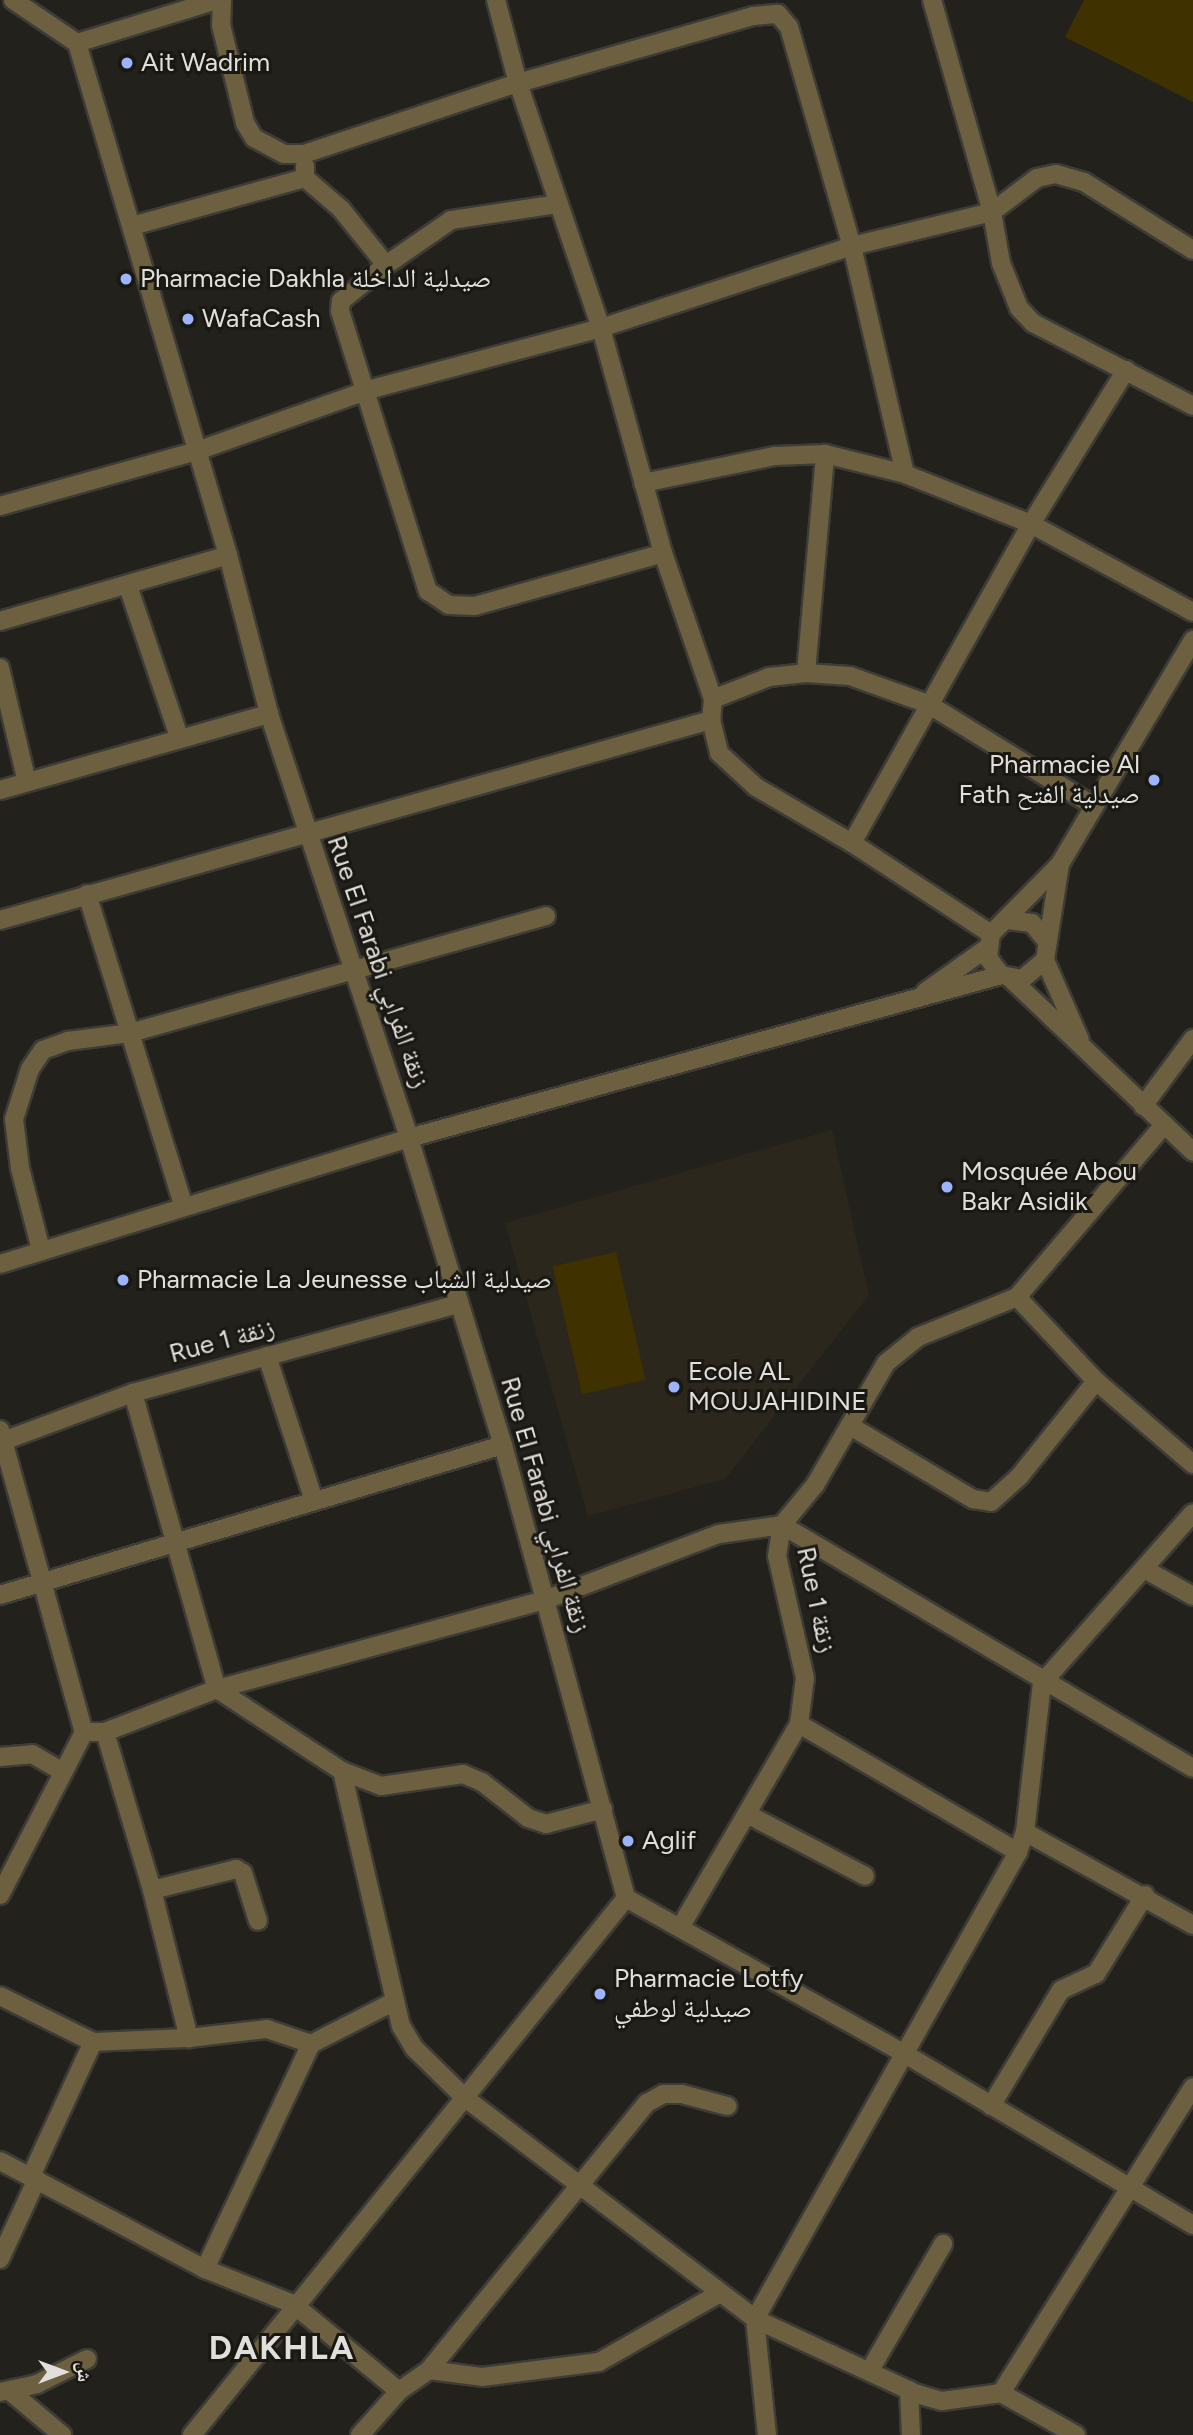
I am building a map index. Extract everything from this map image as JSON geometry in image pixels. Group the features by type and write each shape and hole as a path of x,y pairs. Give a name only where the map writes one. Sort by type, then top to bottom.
{"street":[{"path":"13,0 77,43 219,0 221,25 245,123 254,138 271,149 304,154 518,83 753,16 779,14 789,27 852,246 905,474"},
{"path":"496,0 518,83 601,328 663,554 713,699 711,720 719,753 733,770 852,843 989,941 993,967 1083,1046 1193,1152"},
{"path":"932,0 992,212 1001,263 1019,307 1033,323 1193,406"},
{"name":"Rue El Farabi زنقة الفرابي","path":"77,43 228,555 269,714 410,1138 503,1445 626,1898"},
{"path":"304,154 305,178 341,209 386,265"},
{"path":"0,506 197,451 368,390 601,328 852,246 992,212 1037,178 1070,176 1137,211 1193,250"},
{"path":"132,226 305,178"},
{"path":"558,204 451,220 386,265 340,304 368,390 422,583 442,602 475,606 663,554"},
{"path":"852,843 1031,524 1126,370"},
{"path":"643,483 775,456 825,454 905,474 1031,524 1193,612"},
{"path":"806,673 825,454"},
{"path":"0,621 228,555"},
{"path":"128,586 179,737"},
{"path":"917,998 989,941 1060,864 1193,640"},
{"path":"0,668 27,782"},
{"path":"713,699 769,677 806,673 850,676 928,704 1094,806"},
{"path":"0,790 179,737 269,714"},
{"path":"0,920 87,894 309,836 711,720"},
{"path":"1060,864 1045,939 1045,960 1083,1046"},
{"path":"87,894 183,1204"},
{"path":"41,1250 15,1140 14,1119 30,1069 43,1050 130,1033 546,916"},
{"path":"1007,920 1032,923 1045,939"},
{"path":"0,1264 183,1204 410,1138 917,998 1006,977 1032,975 1045,960"},
{"path":"1143,1105 1193,1038"},
{"name":"Rue 1 زنقة","path":"681,1926 799,1724 805,1678 777,1556 782,1525 815,1485 852,1427 886,1363 905,1345 1017,1297 1163,1126"},
{"path":"1017,1297 1096,1381 1193,1464"},
{"name":"Rue 1 زنقة","path":"2,1436 133,1393 459,1304"},
{"path":"267,1356 314,1501"},
{"path":"852,1427 973,1499 991,1502 1019,1477 1096,1381"},
{"path":"133,1393 217,1689 342,1771 390,1787 463,1774 482,1782 535,1822 546,1824 603,1809"},
{"path":"0,1895 61,1771 84,1732 2,1436"},
{"path":"0,1595 503,1445"},
{"path":"766,2435 755,2319 1018,1853 1025,1832 1042,1683 1193,1513"},
{"path":"84,1732 105,1732 217,1689 545,1600 719,1534 782,1525 1042,1683 1193,1768"},
{"path":"1144,1569 1193,1596"},
{"path":"799,1724 1018,1853"},
{"path":"105,1732 152,1890 189,2038"},
{"path":"0,1757 32,1754 61,1771"},
{"path":"342,1771 401,2026 414,2048 464,2097 579,2188 755,2319 909,2390 942,2401 1002,2393 1076,2435"},
{"path":"747,1814 865,1876"},
{"path":"1025,1832 1145,1895 1193,1925"},
{"path":"152,1890 236,1869 243,1873 258,1921"},
{"path":"991,2106 1061,1990 1096,1975 1145,1895"},
{"path":"192,2435 293,2304 626,1898 681,1926 905,2054 1193,2225"},
{"path":"0,1996 93,2042 189,2038 279,2030 311,2044"},
{"path":"205,2269 311,2044 395,2001"},
{"path":"0,2259 93,2042"},
{"path":"1002,2393 1193,2087"},
{"path":"360,2435 398,2391 429,2370 647,2103 663,2094 682,2094 727,2106"},
{"path":"0,2161 205,2269 293,2304 398,2391"},
{"path":"870,2370 943,2244"},
{"path":"429,2370 482,2377 598,2362 720,2293"},
{"path":"6,2392 87,2359"},
{"path":"909,2390 911,2435"},
{"path":"6,2392 62,2435"}],"shaded area":[{"path":"1084,0 1193,0 1193,102 1065,37"},
{"name":"Ecole AL MOUJAHIDINE","path":"832,1130 869,1295 725,1479 588,1516 505,1223"},
{"path":"616,1252 645,1380 582,1394 553,1267"}],"place":[{"name":"Ait Wadrim","path":"127,63"},
{"name":"Pharmacie Dakhla صيدلية الداخلة","path":"126,279"},
{"name":"WafaCash","path":"188,319"},
{"name":"Pharmacie Al Fath صيدلية الفتح","path":"1154,780"},
{"name":"Mosquée Abou Bakr Asidik","path":"947,1187"},
{"name":"Pharmacie La Jeunesse صيدلية الشباب","path":"123,1280"},
{"name":"Ecole AL MOUJAHIDINE","path":"674,1387"},
{"name":"Aglif","path":"628,1841"},
{"name":"Pharmacie Lotfy صيدلية لوطفي","path":"600,1994"}],"district":[{"name":"DAKHLA","path":"282,2348"}]}
